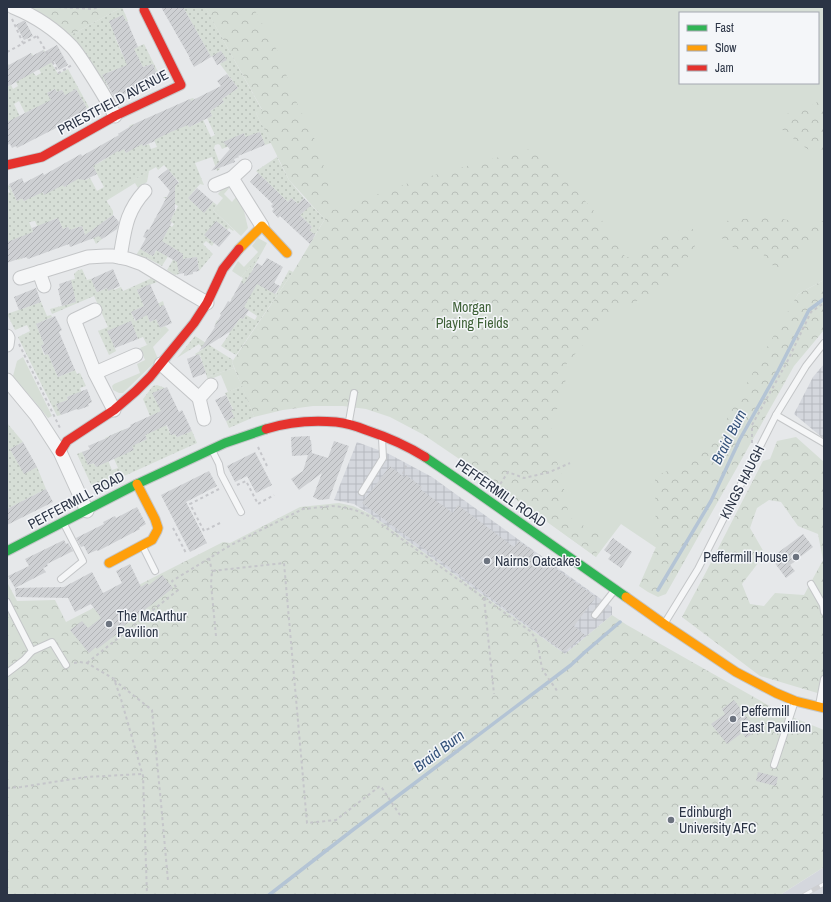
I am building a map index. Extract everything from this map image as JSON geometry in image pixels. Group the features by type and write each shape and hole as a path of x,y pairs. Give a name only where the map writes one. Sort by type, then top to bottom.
{"main road":[{"name":"PRIESTFIELD AVENUE","path":"7,165 42,157 115,116 181,85 144,10"},
{"path":"64,447 136,392 194,323 207,303 226,265 242,245 262,226 287,253"},
{"name":"PEFFERMILL ROAD","path":"7,551 64,523 137,484 225,443 269,428 300,422 338,422 382,435 414,450 664,624 736,672 776,693 795,701 821,707"},
{"name":"PEFFERMILL ROAD","path":"109,562 142,546 152,540 156,535 158,528 156,521 137,484"}],"street":[{"path":"12,12 27,13 66,41 81,60 115,116"},
{"path":"215,185 232,178 246,166"},
{"path":"232,178 262,226"},
{"path":"120,257 127,218 134,205 145,191"},
{"path":"20,278 88,257 120,257 142,264 207,303"},
{"path":"39,272 44,286"},
{"path":"95,310 74,320 95,373 114,410"},
{"path":"95,373 136,355"},
{"path":"161,364 200,398 204,419"},
{"path":"7,380 64,447 87,511"},
{"path":"200,398 212,385"}],"lane":[{"name":"KINGS HAUGH","path":"664,624 698,569 776,415 806,366 824,343"},
{"path":"348,424 354,393"},
{"path":"776,415 824,442"},
{"path":"362,492 383,458 382,435"},
{"path":"211,449 219,464 221,474 241,512"},
{"path":"61,579 83,561 64,523"},
{"path":"142,546 155,571"},
{"path":"811,584 824,612"},
{"path":"595,615 615,590"},
{"path":"7,602 32,652"},
{"path":"7,673 32,652 52,642 66,665"},
{"path":"821,707 824,679"},
{"path":"774,766 795,701"}],"path":[{"path":"58,7 93,9 98,7"},
{"path":"12,12 23,43"},
{"path":"7,52 37,36 59,73 81,60"},
{"path":"752,442 752,425 787,362 812,312 824,303"},
{"path":"7,340 16,340 19,342 64,447"},
{"path":"252,433 267,466"},
{"path":"489,502 508,472 524,478 550,472 570,463"},
{"path":"220,523 204,531 190,504 246,481 258,504 274,495"},
{"path":"87,663 178,590 172,581 231,544 303,509 332,506 355,510 371,517 530,631 536,638 542,668 557,691"},
{"path":"209,558 212,571 211,584 216,636"},
{"path":"212,571 284,563 307,823 336,820 380,786 400,815"},
{"path":"484,598 494,694"},
{"path":"66,665 79,662 87,663 114,679 152,710 168,881"},
{"path":"114,679 142,774 146,895"},
{"path":"7,788 26,787 86,777 142,774"}],"shaded area":[{"path":"824,364 824,439 794,414 813,377"},
{"name":"Nairns Oatcakes","path":"357,442 389,454 432,477 612,607 612,615 565,654 370,514 354,504 334,500"},
{"path":"824,867 824,895 780,895 815,873"}],"green space":[{"path":"26,7 122,7 75,33 65,36"},
{"path":"122,7 128,21 125,22 129,31 115,37 122,54 144,44 160,76 158,77 153,64 143,67 137,55 133,56 144,84 115,72 114,70 103,75 112,97 65,36 75,33"},
{"path":"183,7 205,7 262,110 256,113 271,143 265,145 260,132 245,138 244,133 234,144 222,149 220,145 215,145 214,148 220,164 218,165 220,169 217,171 212,157 195,163 204,185 200,184 188,198 204,212 213,202 217,205 213,210 234,230 233,231 229,228 227,230 221,224 209,229 205,235 214,243 212,246 206,241 203,244 213,254 199,271 197,257 183,259 183,256 177,260 179,274 175,275 167,270 178,251 173,248 162,266 147,258 136,255 140,249 153,256 168,229 154,221 155,218 172,227 174,224 170,221 178,206 163,197 175,197 175,191 169,190 179,182 164,165 158,170 156,167 104,197 113,211 113,215 94,229 102,239 96,244 93,238 87,240 82,226 70,230 68,227 63,229 58,218 50,221 43,239 35,221 29,222 42,251 14,240 21,259 18,260 7,245 7,193 10,192 7,186 9,185 17,201 22,198 24,201 42,192 44,194 62,184 65,187 72,182 69,177 76,176 79,179 84,176 86,180 90,178 97,191 104,187 86,154 90,152 97,164 110,156 103,145 124,149 126,153 140,144 129,126 133,124 143,146 149,144 151,149 157,147 152,135 164,112 173,131 177,129 175,125 179,105 189,127 200,122 190,99 193,98 211,137 215,135 207,118 212,116 210,111 214,109 206,93 209,93 218,106 224,102 222,99 238,88 220,64 226,60 221,51 211,57"},
{"name":"Morgan Playing Fields","path":"205,7 824,7 824,280 798,294 664,553 621,524 596,557 471,467 325,219 308,201 262,109"},
{"name":"Morgan Playing Fields","path":"205,7 253,7 278,52 295,99 320,150 334,210 417,180 534,148 552,163 601,219 626,258 669,232 694,229 695,246 671,282 629,305 625,297 555,377 566,379 548,440 561,472 569,517 599,535 596,557 424,435 390,417 366,409 343,406 313,406 283,410 254,417 232,362 293,272 325,219 289,180 256,113 262,109"},
{"path":"43,50 58,74 68,69 91,111 89,112 76,89 71,92 76,101 70,104 62,90 57,92 55,89 47,93 53,94 48,118 54,129 49,131 37,107 25,113 19,101 14,104 31,140 7,135 7,87 11,85 13,89 18,86 7,65 9,64 11,68 28,75 19,59 21,59 36,76 41,73 31,54 32,53 33,56 50,63"},
{"path":"824,95 824,153 807,149 780,128 784,115 815,104"},
{"path":"277,157 289,180 304,198 296,206 296,202 291,198 288,202 256,171"},
{"path":"149,171 147,182 138,188 135,183 106,201 103,197"},
{"path":"224,187 230,187 224,194 232,202 237,196 244,211 248,228 241,236 213,210 223,198 218,194"},
{"path":"311,205 325,219 315,235 309,230 312,227 300,215"},
{"path":"768,216 816,226 824,220 824,234 776,269 759,250 735,249 717,234 726,221"},
{"path":"258,238 267,243 261,254 241,277 232,271 238,261 244,267 258,252 252,246"},
{"path":"261,254 252,270 275,283 270,291 276,294 289,270 293,272 236,355 221,346 230,333 215,324 217,320 220,322 222,320 234,327 240,318 243,319 246,315 255,320 257,316 231,299 233,296 246,303 241,282 243,278 241,277"},
{"path":"82,269 87,280 91,279 97,292 107,288 114,290 121,287 123,291 152,278 157,282 137,290 144,306 131,312 135,321 141,318 139,313 163,301 164,305 152,310 147,315 150,322 156,319 161,330 160,335 147,345 143,337 138,339 131,322 108,331 116,351 109,355 98,331 108,327 94,296 52,314 50,309 76,302 70,280 75,279 74,274"},
{"path":"824,280 824,330 794,366 666,594 658,597 648,592 639,586 656,547 655,476 685,464 723,426 798,294"},
{"path":"41,302 47,316 51,315 52,317 36,324 44,344 41,346 44,355 48,354 58,377 75,370 77,374 80,373 86,386 80,388 82,393 67,397 68,400 57,404 61,415 57,416 18,337 30,331 27,325 15,330 7,314"},
{"path":"165,326 169,330 153,347 158,359 123,393 113,390 112,386 114,384 140,373 137,364 145,360 140,348 147,345 161,331 160,328"},
{"path":"195,336 233,360 232,362 234,368 207,377 200,355 195,354 203,349 199,344 177,358"},
{"path":"23,357 52,416 48,418 13,376 17,361"},
{"path":"234,368 242,386 228,392 221,375 208,380 207,377"},
{"path":"157,385 165,388 153,393 158,405 167,410 176,406 177,408 164,421 171,435 175,434 177,437 192,431 197,443 94,491 77,454 82,452 92,464 94,463 96,467 102,464 107,458 112,470 118,468 105,438 125,429 135,435 139,443 147,439 145,435 150,416 143,399 153,386"},
{"path":"242,386 254,417 229,428 226,421 234,417 232,413 223,414 233,409 225,393"},
{"path":"7,423 23,442 10,449 24,473 37,467 46,489 7,509"},
{"path":"796,437 824,462 824,695 760,676 682,617 763,461 770,459 777,441","holes":["769,500 781,502 798,526 818,534 823,560 804,595 775,593 764,606 750,604 742,584 765,554 750,528 757,508"]},
{"path":"339,503 353,506 370,514 565,654 612,615 782,713 824,730 824,867 780,895 7,895 7,582 17,601 55,600 66,622 223,542 230,543 300,507"}],"building":[{"path":"161,7 183,7 211,57 194,67"},
{"path":"123,15 138,47 134,49 143,67 153,64 158,77 153,79 154,81 139,88 114,97 102,75 127,65 109,21"},
{"path":"25,21 33,36 24,40 16,25"},
{"path":"57,45 68,65 59,70 54,61 7,87 7,66 31,53 32,56"},
{"path":"221,51 227,60 217,65 212,56"},
{"path":"227,74 238,88 222,99 224,102 210,111 212,116 189,127 188,125 173,131 143,146 142,144 126,153 124,149 119,152 118,151 93,166 97,174 85,180 78,179 64,187 63,185 44,195 43,192 24,201 22,198 17,201 9,184 22,178 24,183 43,173 44,175 81,154 82,156 119,135 118,134 136,123 190,99 191,101 221,86 217,81"},
{"path":"55,89 57,92 62,90 65,95 76,89 89,112 77,119 76,116 17,148 16,146 12,148 10,144 7,145 7,122 51,100 47,93"},
{"path":"260,132 265,145 238,156 239,157 234,159 235,162 211,171 230,149 223,142 244,133 245,137"},
{"path":"168,169 179,183 175,186 175,211 170,221 172,222 162,241 183,254 183,259 197,257 199,271 184,276 184,273 179,274 177,262 156,250 153,256 140,249 146,238 143,237 147,229 149,230 170,191 158,177"},
{"path":"258,173 288,202 291,198 298,204 304,198 311,205 300,215 312,227 309,230 315,235 310,244 280,216 278,218 272,211 274,209 271,206 273,204 250,182"},
{"path":"197,188 213,202 204,213 188,198"},
{"path":"113,215 119,222 117,229 102,239 99,236 70,247 69,244 28,259 26,257 7,263 7,242 33,232 32,228 58,218 63,229 68,227 70,230 82,226 85,235"},
{"path":"216,221 231,233 219,247 204,235"},
{"path":"267,258 283,267 274,283 280,286 275,294 257,284 244,307 249,310 243,319 240,318 231,331 199,351 215,327 221,315 220,314 228,301 230,302 241,282 244,284 257,263 262,266"},
{"path":"113,269 120,286 108,291 107,288 97,292 91,279"},
{"path":"71,280 76,302 62,306 58,289 60,288 59,284"},
{"path":"150,284 160,307 164,305 172,323 160,328 156,319 150,322 147,315 136,321 131,312 144,306 137,290"},
{"path":"36,288 41,302 19,310 14,297"},
{"path":"55,316 62,330 59,332 75,370 58,377 48,354 45,355 41,346 44,344 36,324"},
{"path":"131,321 138,339 115,348 107,331"},
{"path":"199,354 206,373 193,378 187,359"},
{"path":"167,387 179,412 182,410 192,431 177,437 175,434 171,435 167,425 145,435 147,439 132,446 134,450 96,467 94,463 88,465 82,452 90,449 88,446 161,411 152,393"},
{"path":"87,389 92,402 88,404 89,406 61,415 56,404 68,400 67,397"},
{"path":"226,395 233,410 231,410 234,417 226,421 215,400"},
{"path":"310,436 312,453 328,458 334,441 349,446 329,499 319,500 313,497 322,473 299,490 291,479 303,471 308,455 292,456 291,437"},
{"path":"23,442 37,467 24,474 10,449"},
{"path":"255,452 272,485 256,493 247,476 235,482 227,466"},
{"name":"Nairns Oatcakes","path":"390,466 404,477 406,475 422,487 420,489 453,513 458,505 514,547 519,541 534,552 530,558 544,568 548,563 596,597 574,626 585,635 564,652 362,503"},
{"path":"209,471 217,486 186,502 207,543 190,552 161,495"},
{"path":"46,489 53,502 7,525 7,509"},
{"path":"137,507 146,524 139,528 140,529 98,551 97,550 88,554 84,546 81,547 76,538 104,524 103,522 115,516 116,518"},
{"path":"803,534 813,547 790,565 795,571 786,578 771,558"},
{"path":"613,538 632,552 621,568 608,559 611,555 604,550"},
{"path":"64,540 73,551 47,564 48,566 43,568 46,572 15,588 8,576 29,566 25,559"},
{"path":"130,564 141,587 147,583 149,585 162,575 173,588 117,631 118,633 97,649 96,647 89,653 70,630 82,621 88,628 101,618 91,604 75,612 68,598 16,597 15,588 64,587 92,572 103,593 122,583 116,571"},
{"name":"Peffermill East Pavillion","path":"734,700 757,731 746,738 742,733 727,744 711,724 725,714 722,709"},
{"path":"758,772 778,777 776,786 756,781"}],"waterway":[{"name":"Braid Burn","path":"658,590 711,501 740,439 778,371 809,310 824,299"},
{"name":"Braid Burn","path":"269,895 571,665 620,622"}],"railway":[{"path":"804,895 824,884"}],"traffic: fast":[{"path":"7,551 137,484 225,443 266,429"},
{"path":"425,457 626,597"}],"traffic: slow":[{"path":"239,249 262,226 287,253"},
{"path":"109,563 152,540 157,531 158,528 155,519 137,484"},
{"path":"626,597 736,672 776,693 795,701 824,708"}],"traffic: jam":[{"path":"7,165 42,157 115,116 181,85 144,10"},
{"path":"60,452 67,441 114,410 150,377 194,323 207,303 223,269 239,249"},
{"path":"266,429 310,421 344,423 389,438 425,457"}],"place":[{"name":"Peffermill House","path":"796,557"},
{"name":"Nairns Oatcakes","path":"487,561"},
{"name":"The McArthur Pavilion","path":"109,624"},
{"name":"Peffermill East Pavillion","path":"733,719"},
{"name":"Edinburgh University AFC","path":"671,820"}]}
